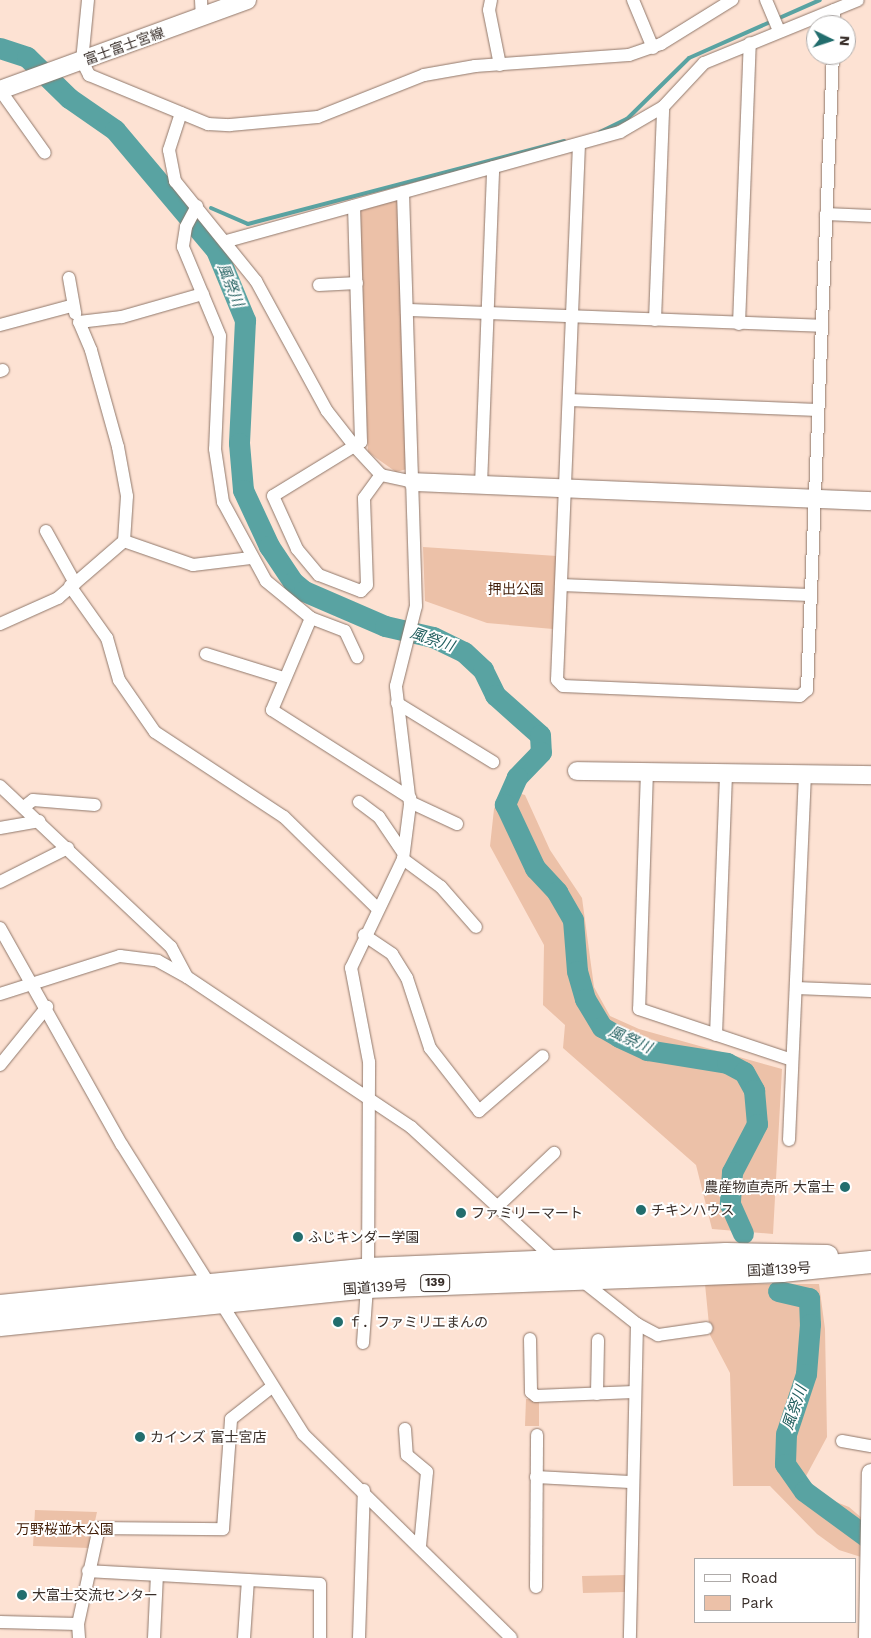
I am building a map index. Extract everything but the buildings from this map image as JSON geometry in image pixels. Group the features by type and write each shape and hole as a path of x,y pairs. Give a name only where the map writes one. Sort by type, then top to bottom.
{"highway":[{"name":"国道139号","path":"0,1306 215,1293 555,1260 782,1252 871,1261"},
{"name":"国道139号","path":"368,1278 576,1276 782,1271 871,1261"},
{"name":"国道139号","path":"0,1325 215,1293"}],"street":[{"path":"88,0 82,61 89,75 208,124 287,123 318,117 424,75 500,65 602,58 653,48 732,0"},
{"name":"富士富士宮線","path":"0,90 82,61 202,9 247,0"},
{"path":"491,0 489,10 500,65"},
{"path":"633,0 653,48"},
{"path":"227,241 620,132 663,107 704,63 858,0"},
{"path":"768,5 779,31"},
{"path":"834,10 834,15"},
{"path":"739,324 750,43"},
{"path":"579,144 557,680 563,686 790,696 807,690 832,65"},
{"path":"0,90 45,153"},
{"path":"656,320 663,107"},
{"path":"181,113 169,150 169,167 175,182 227,241 256,282 327,411 356,448 381,474 413,482 871,501"},
{"path":"481,485 493,167"},
{"path":"363,1343 368,1278 371,1100 366,1027 351,968 364,935 403,855 410,800 397,703 404,654 413,618 413,482 409,310 403,192"},
{"path":"354,206 361,442 356,448 273,496 297,549 319,575 361,591 367,585 364,498 381,474"},
{"path":"196,207 186,227 183,247 203,294 222,347 216,477 251,558 285,602 311,618 345,631 357,657"},
{"path":"826,214 871,216"},
{"path":"0,624 58,598 124,541 127,496 118,447 91,350 71,306 69,278"},
{"path":"320,285 356,283"},
{"path":"79,322 122,317 203,294"},
{"path":"0,325 71,306"},
{"path":"409,310 821,326"},
{"path":"569,400 818,410"},
{"path":"46,531 72,585 107,638 119,680 155,732 284,817 377,908"},
{"path":"124,541 193,565 251,558"},
{"path":"561,585 810,595"},
{"path":"311,618 283,678 272,710 410,800 457,824"},
{"path":"206,654 283,678"},
{"path":"397,703 493,762"},
{"path":"577,770 871,775"},
{"path":"647,771 639,1009 792,1060"},
{"path":"716,1035 726,772"},
{"path":"789,1140 805,774"},
{"path":"0,786 24,806 172,947 187,977"},
{"path":"24,806 33,800 95,805"},
{"path":"358,802 379,817 403,855 440,887 476,927"},
{"path":"0,828 39,821"},
{"path":"0,882 68,848"},
{"path":"0,928 47,1007 122,1145 303,1434 364,1490 511,1638"},
{"path":"364,935 392,954 406,978 430,1048 479,1111 543,1056"},
{"path":"0,994 32,982 120,956 158,961 187,977 419,1134 499,1205 555,1260"},
{"path":"796,988 871,991"},
{"path":"0,1065 47,1007"},
{"path":"499,1205 554,1153"},
{"path":"576,1276 637,1324 658,1335 707,1328"},
{"path":"630,1638 630,1482 637,1324"},
{"path":"530,1339 531,1392 536,1396 634,1392"},
{"path":"597,1394 598,1340"},
{"path":"79,1638 78,1624 88,1571 99,1528 222,1529 231,1419 273,1386"},
{"path":"405,1429 407,1455 427,1472 420,1546"},
{"path":"536,1587 537,1435"},
{"path":"842,1440 871,1446"},
{"path":"868,1638 871,1473"},
{"path":"536,1477 630,1482"},
{"path":"359,1638 364,1490"},
{"path":"88,1571 320,1584 320,1638"},
{"path":"154,1638 157,1575"},
{"path":"244,1638 248,1580"},
{"path":"0,1622 78,1624"}],"green space":[{"path":"398,200 407,469 396,472 368,452 360,211"},
{"name":"押出公園","path":"423,547 557,556 553,629 487,623 425,601"},
{"path":"503,789 525,795 550,850 582,898 594,987 610,1016 639,1029 782,1069 773,1234 712,1229 696,1165 563,1048 565,1025 543,1005 544,945 490,846 494,809"},
{"path":"705,1284 819,1284 825,1329 827,1437 805,1478 818,1495 849,1507 863,1519 861,1557 839,1550 817,1534 770,1486 733,1486 730,1373 710,1335"},
{"path":"526,1399 539,1399 539,1426 525,1426"},
{"name":"万野桜並木公園","path":"35,1510 97,1512 89,1548 33,1546"},
{"path":"625,1575 625,1592 583,1593 582,1576"}],"waterway":[{"path":"600,132 627,119 689,58 820,0"},
{"name":"風祭川","path":"0,48 27,57 69,98 115,130 216,250 245,320 239,443 243,490 269,546 293,582 304,591 385,626 433,637 464,652 483,670 495,695 540,735 541,752 517,777 505,804 535,868 557,892 573,920 577,971 585,999 602,1027 619,1037 647,1050 727,1063 744,1072 754,1090 757,1124 732,1172 730,1204 743,1233"},
{"path":"211,208 248,224 564,141"},
{"path":"173,202 188,204"},
{"name":"風祭川","path":"778,1291 809,1298 810,1324 806,1374 786,1434 785,1464 804,1491 871,1540"}],"place":[{"name":"農産物直売所 大富士","path":"845,1187"},
{"name":"チキンハウス","path":"641,1210"},
{"name":"ファミリーマート","path":"461,1213"},
{"name":"ふじキンダー学園","path":"298,1237"},
{"name":"ｆ．ファミリエまんの","path":"338,1322"},
{"name":"カインズ 富士宮店","path":"140,1437"},
{"name":"大富士交流センター","path":"22,1595"}]}
